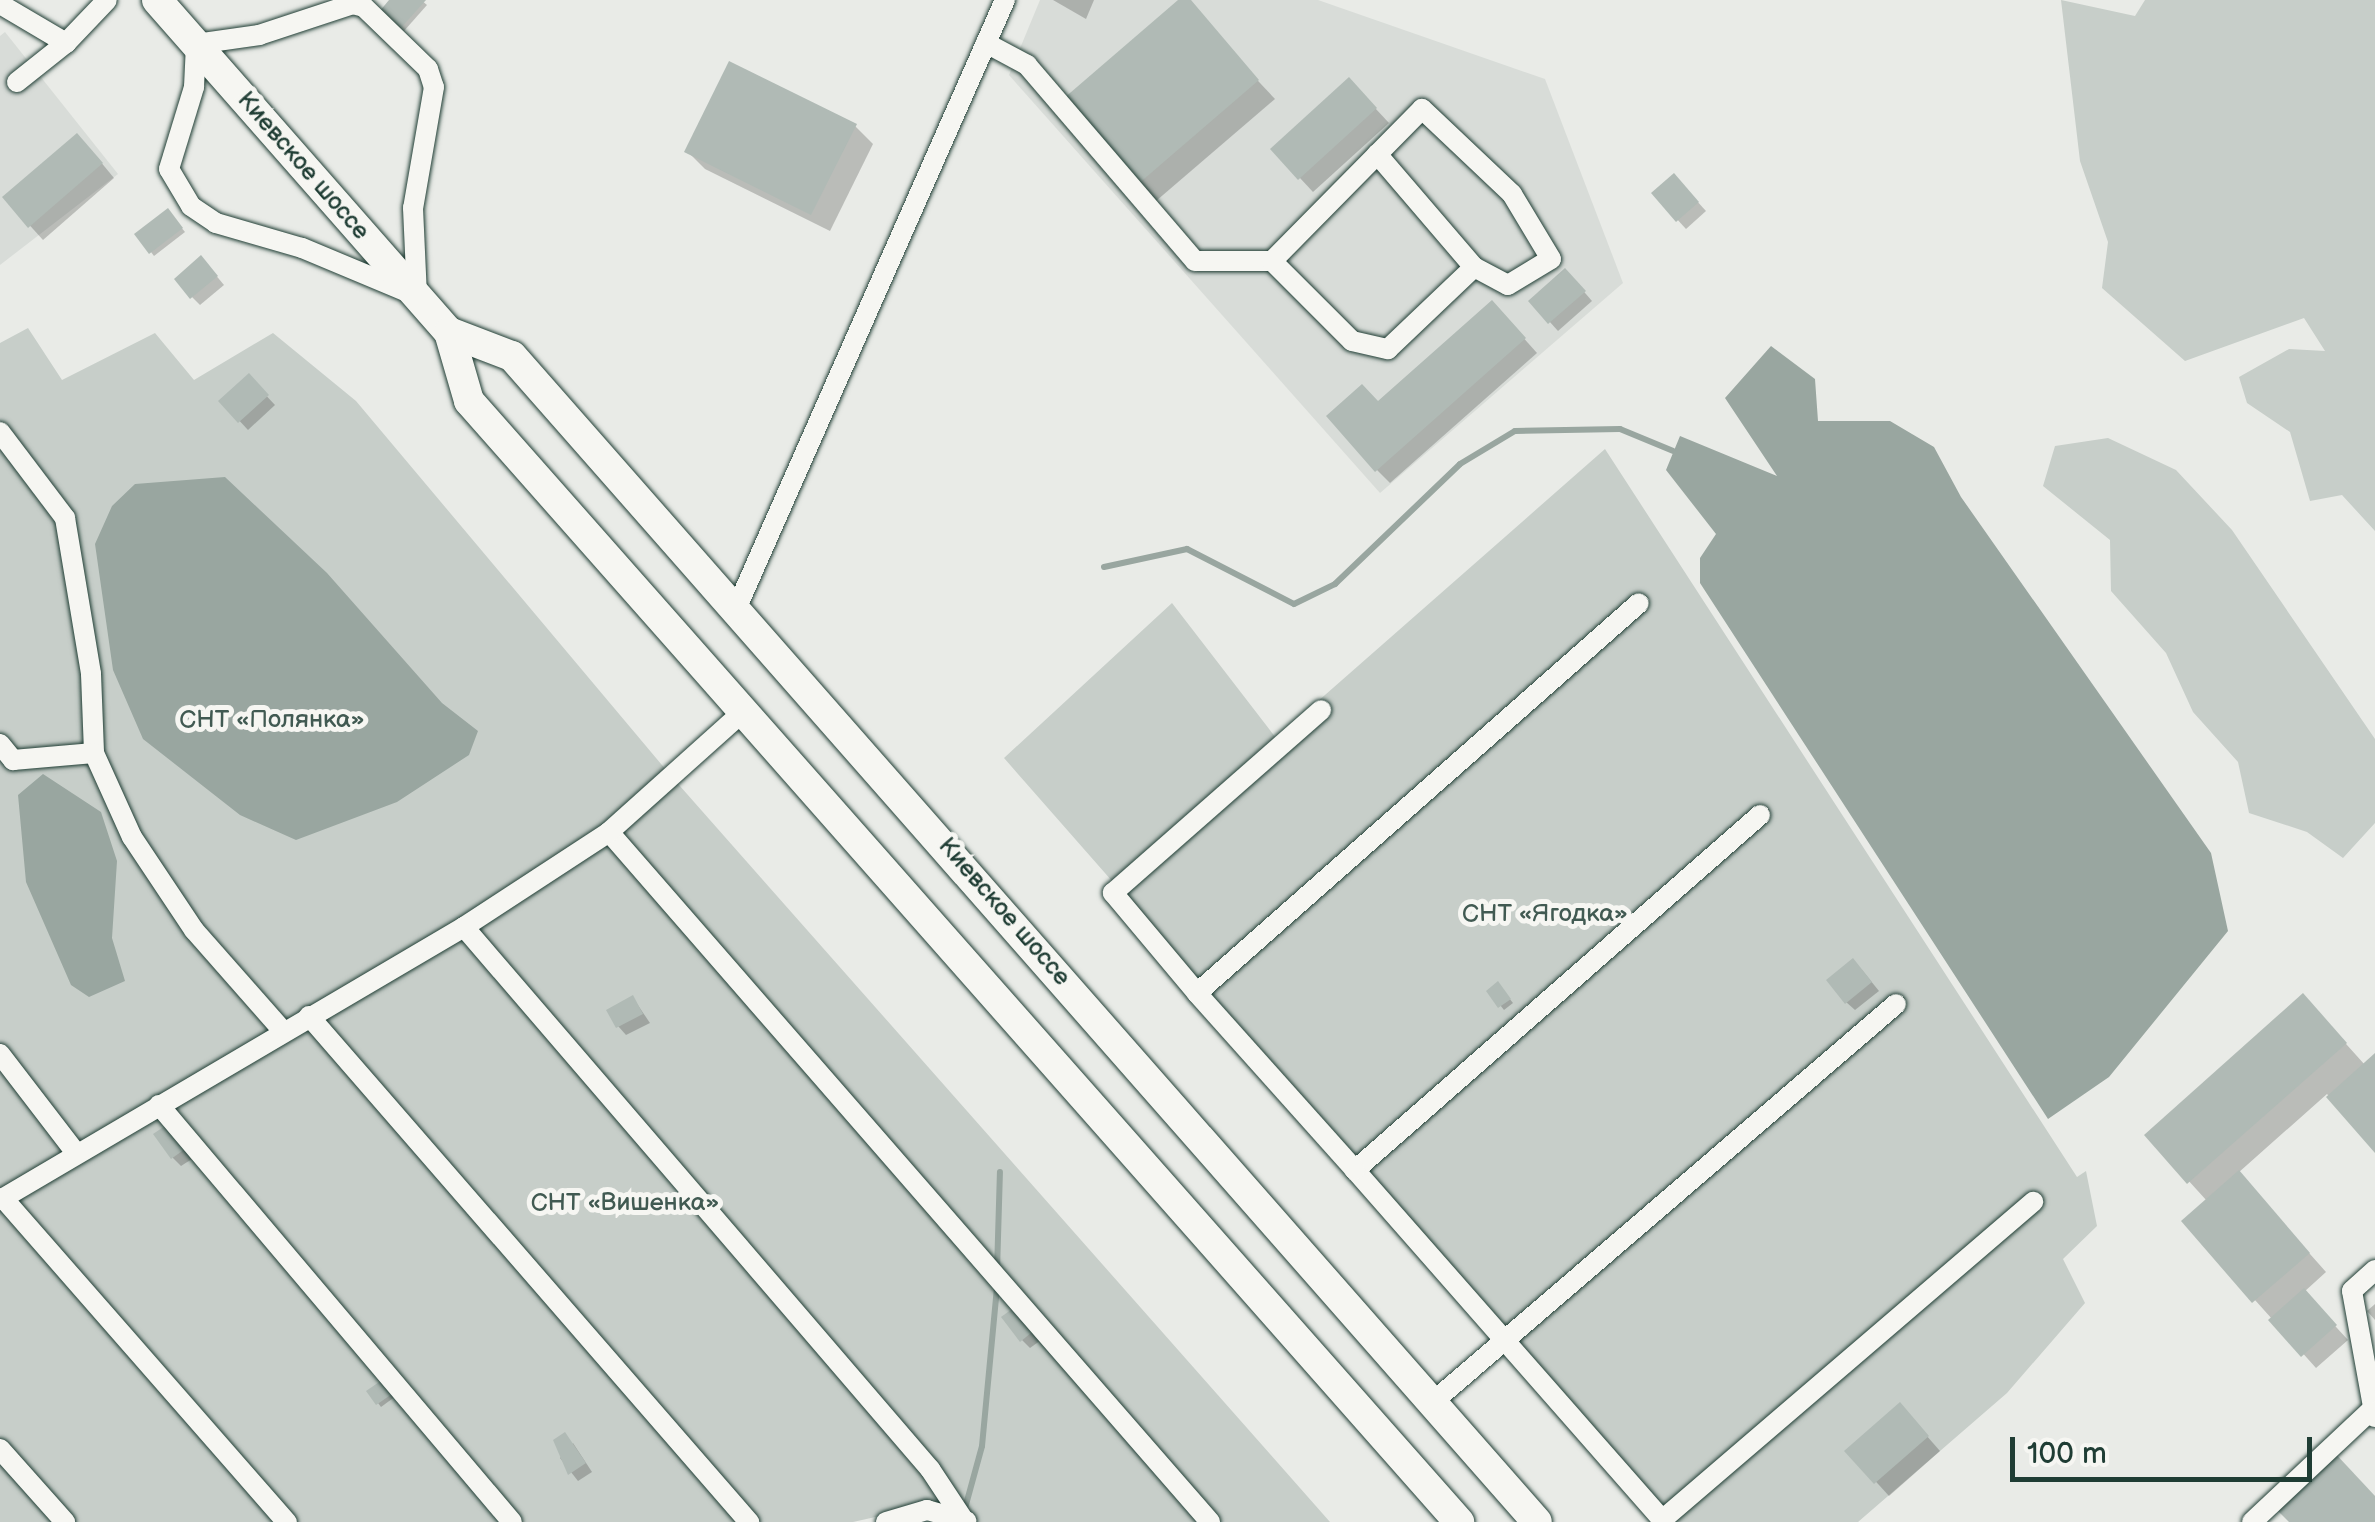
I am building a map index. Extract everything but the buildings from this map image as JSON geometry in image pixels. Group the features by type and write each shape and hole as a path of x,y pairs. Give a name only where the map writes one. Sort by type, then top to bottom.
{"highway":[{"name":"Киевское шоссе","path":"157,0 449,332 469,401 1459,1522"},
{"name":"Киевское шоссе","path":"449,332 512,356 737,606 1537,1522"}],"street":[{"path":"17,82 66,43 107,0"},
{"path":"737,606 1004,0"},
{"path":"0,4 66,43"},
{"path":"353,4 364,7 428,69 433,108 413,208 417,296 302,248 216,223 192,206 169,169 194,86 196,44 259,36 353,4"},
{"path":"986,43 1027,65 1194,260 1272,260 1377,154 1422,110 1512,194 1551,259 1508,285 1474,267 1377,154"},
{"path":"1272,260 1352,341 1388,348 1474,267"},
{"path":"0,432 65,518 91,674 94,753 132,837 194,930 283,1032"},
{"path":"1197,993 1639,603"},
{"path":"1321,710 1113,893 1662,1520 2033,1202"},
{"path":"287,1522 2,1199 464,927 610,832 744,711"},
{"path":"0,744 13,760 94,753"},
{"path":"1355,1170 1760,815"},
{"path":"610,832 1210,1522"},
{"path":"464,927 930,1469 965,1521"},
{"path":"1434,1401 1896,1004"},
{"path":"309,1016 749,1522"},
{"path":"0,1054 76,1153"},
{"path":"159,1104 512,1522"},
{"path":"2252,1522 2372,1414 2352,1291 2375,1270"},
{"path":"0,1450 64,1522"},
{"path":"886,1522 927,1510 965,1521"}],"shaded area":[{"path":"1040,0 1318,0 1545,79 1623,283 1380,493 1009,75"},
{"path":"5,32 118,174 0,265 0,36"},
{"path":"1771,346 1815,379 1818,421 1890,421 1934,447 1961,497 2211,853 2228,931 2109,1077 2048,1119 1700,583 1700,558 1716,534 1666,470 1680,436 1777,476 1725,398"},
{"path":"225,477 327,573 442,703 478,731 469,755 397,802 296,840 240,815 143,739 113,670 95,544 112,506 135,484"},
{"path":"43,774 101,812 117,861 112,938 125,981 89,997 71,985 26,882 18,795"}],"green space":[{"path":"2061,0 2135,16 2145,0 2375,0 2375,531 2342,495 2310,501 2290,432 2247,403 2239,377 2289,349 2325,351 2304,318 2185,361 2102,288 2108,242 2080,161"},
{"name":"СНТ «Вишенка»","path":"28,328 62,380 155,333 194,380 273,333 356,401 672,777 1330,1522 962,1522 929,1505 853,1522 0,1522 0,343"},
{"path":"2108,438 2176,470 2232,530 2375,739 2375,823 2343,858 2307,832 2249,813 2238,762 2193,712 2166,653 2111,591 2110,540 2043,486 2055,446"},
{"name":"СНТ «Ягодка»","path":"1605,449 2077,1177 2086,1171 2097,1226 2063,1259 2085,1303 2007,1393 1858,1522 1675,1522 1004,758 1172,603 1276,738"}],"waterway":[{"path":"1104,567 1187,549 1294,604 1335,584 1460,464 1515,431 1620,429 1673,451"},
{"path":"997,1271 1000,1172"},
{"path":"964,1512 982,1446 997,1288"}],"park label":[{"name":"СНТ «Полянка»","path":"272,720"}]}
